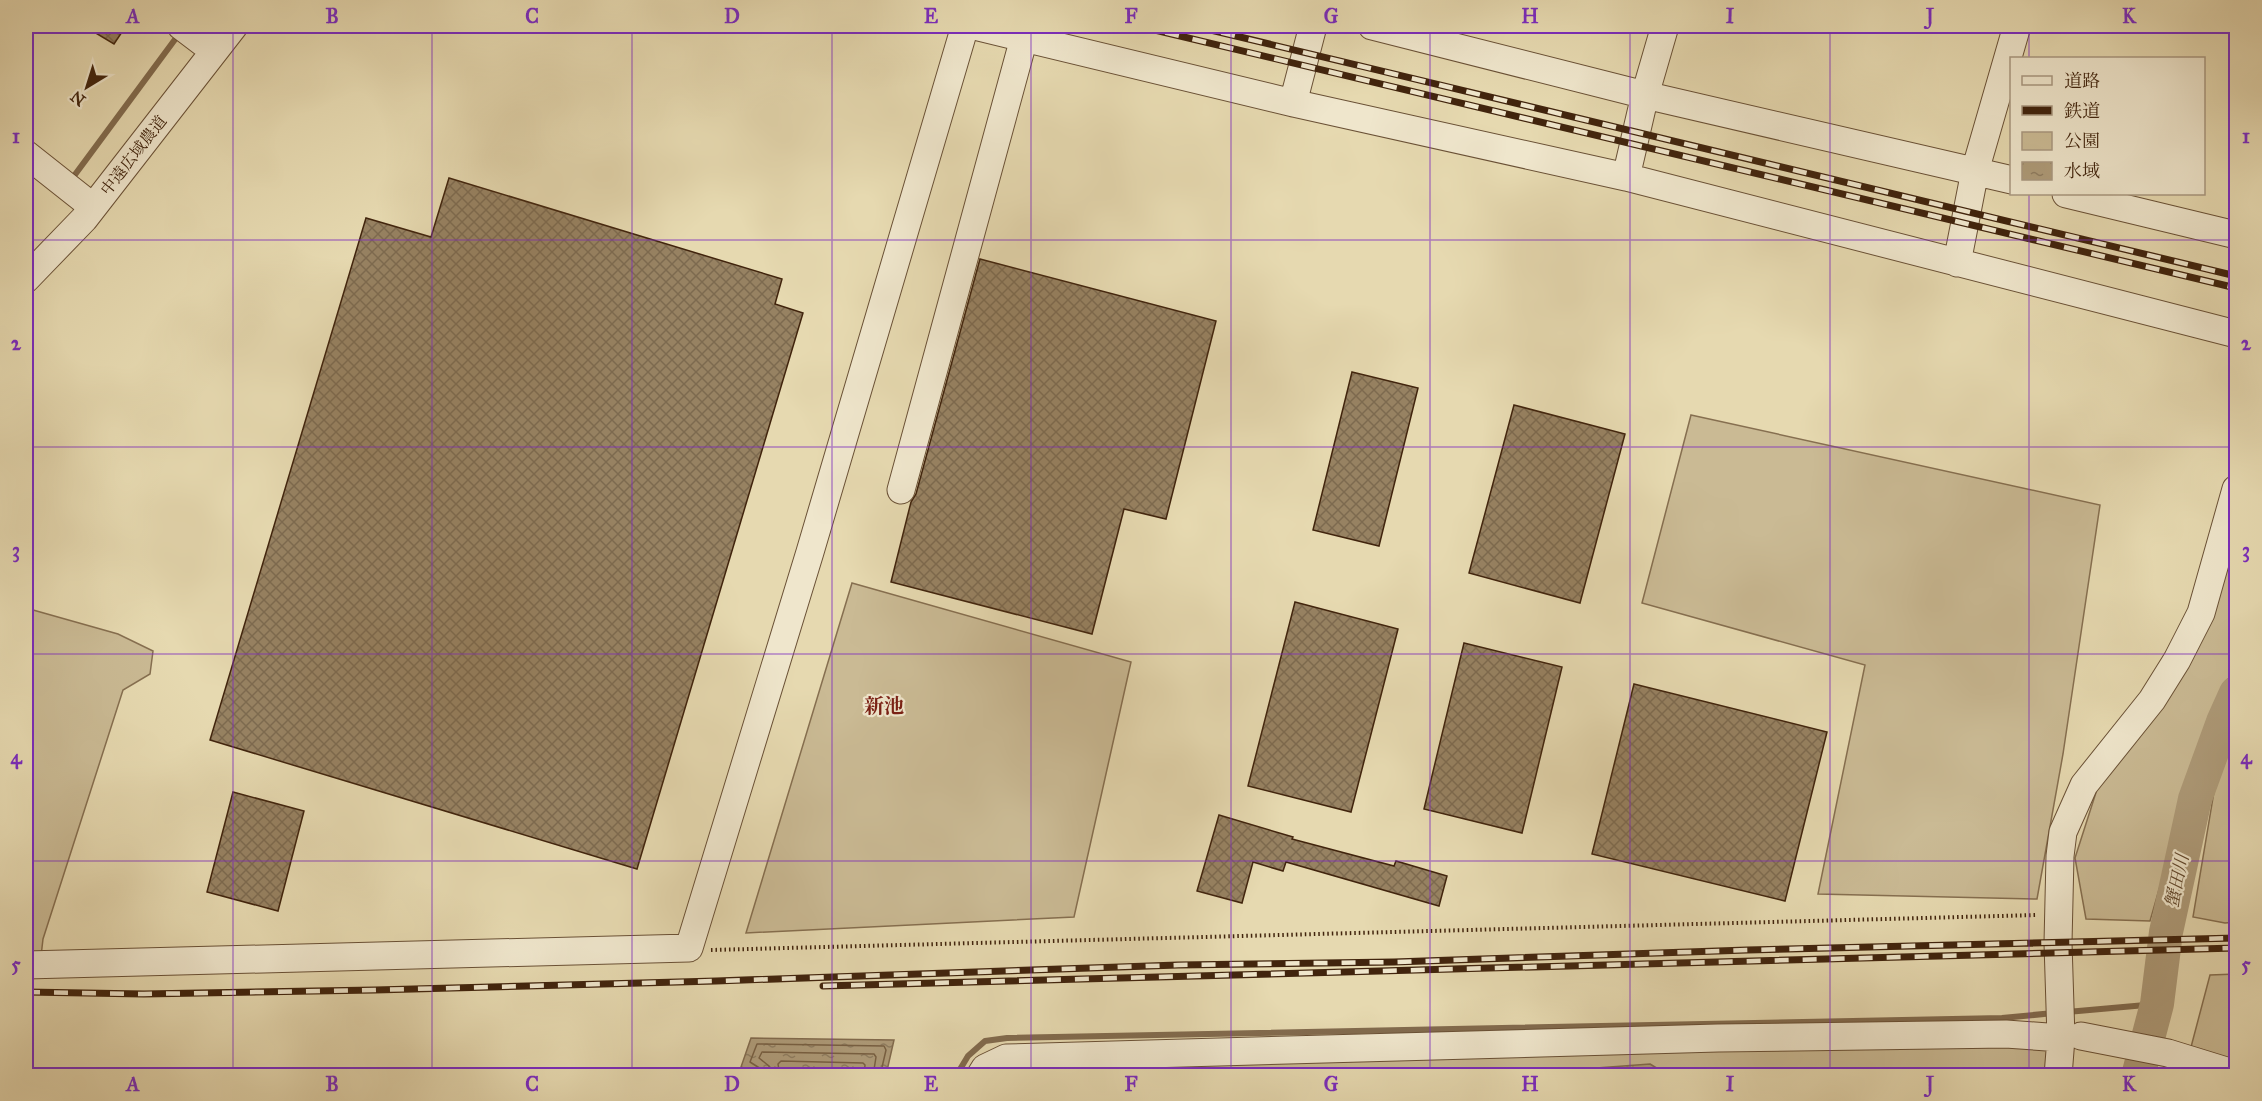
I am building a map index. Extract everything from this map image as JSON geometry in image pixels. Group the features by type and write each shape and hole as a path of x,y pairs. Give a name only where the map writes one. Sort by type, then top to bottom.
{"street":[{"path":"181,26 214,51"},
{"name":"中遠広域農道","path":"26,279 93,207 234,26"},
{"path":"26,965 689,948 810,552 964,26"},
{"path":"974,26 1293,103 1626,177 2236,334"},
{"path":"1293,103 1313,26"},
{"path":"1372,26 1645,95 2010,180"},
{"path":"1626,177 1645,95 1665,26"},
{"path":"1957,263 1975,171 2017,26"},
{"path":"901,490 1024,38"},
{"path":"26,154 93,207"},
{"path":"2070,195 2236,235"},
{"path":"2058,1076 2071,1037 2060,980 2060,856 2063,832 2084,785 2152,700 2177,660 2201,613 2236,489"},
{"path":"980,1076 985,1068 1006,1058 1730,1038 2006,1034 2071,1037 2168,1053 2236,1074"}],"path":[{"path":"689,948 724,951 2059,914"}],"green space":[{"path":"1691,415 2100,505 2063,754 2037,899 1818,894 1865,665 1642,603"},
{"path":"2236,480 2236,663 2207,723 2150,921 2086,919 2075,858 2108,755 2194,628"},
{"path":"852,583 1131,662 1074,917 746,933"},
{"path":"26,608 118,634 153,651 150,674 123,690 43,939 40,965 26,964"},
{"path":"2236,724 2236,922 2225,923 2193,917 2219,762"},
{"path":"2236,974 2236,1062 2191,1047 2210,975"},
{"path":"2061,1038 2058,1076 982,1076 993,1064"}],"water":[{"path":"751,1038 894,1040 886,1075 765,1075 741,1067"},
{"path":"1650,1064 1668,1075 1545,1075 1556,1071"}],"building":[{"path":"84,26 126,26 114,44"},
{"path":"449,178 782,279 775,304 803,313 637,869 210,740 366,218 431,237"},
{"path":"980,259 1216,321 1166,519 1124,509 1092,634 891,582 911,502 916,494"},
{"path":"1352,372 1418,388 1379,546 1313,530"},
{"path":"1514,405 1625,434 1580,603 1469,573"},
{"path":"1295,602 1398,629 1351,812 1248,786"},
{"path":"1464,643 1562,667 1522,833 1424,809"},
{"path":"1634,684 1827,732 1785,901 1592,854"},
{"path":"233,792 304,811 278,911 207,892"},
{"path":"1219,815 1293,837 1292,839 1394,866 1396,861 1447,876 1439,906 1286,862 1283,871 1253,862 1242,903 1197,891"}],"waterway":[{"path":"71,180 179,34"},
{"name":"蟹田川","path":"2138,1076 2157,1004 2166,932 2195,799 2236,693"},
{"path":"2067,1012 2157,1004"},
{"path":"956,1076 968,1056 985,1041 1007,1038 2002,1018 2054,1013"}],"railway":[{"path":"1138,26 2236,288"},
{"path":"1194,26 2236,276"},
{"path":"26,992 144,994 375,990 1178,965 1394,962 1747,950 2236,938"},
{"path":"823,986 2236,948"}],"district":[{"name":"新池","path":"884,706"}]}
